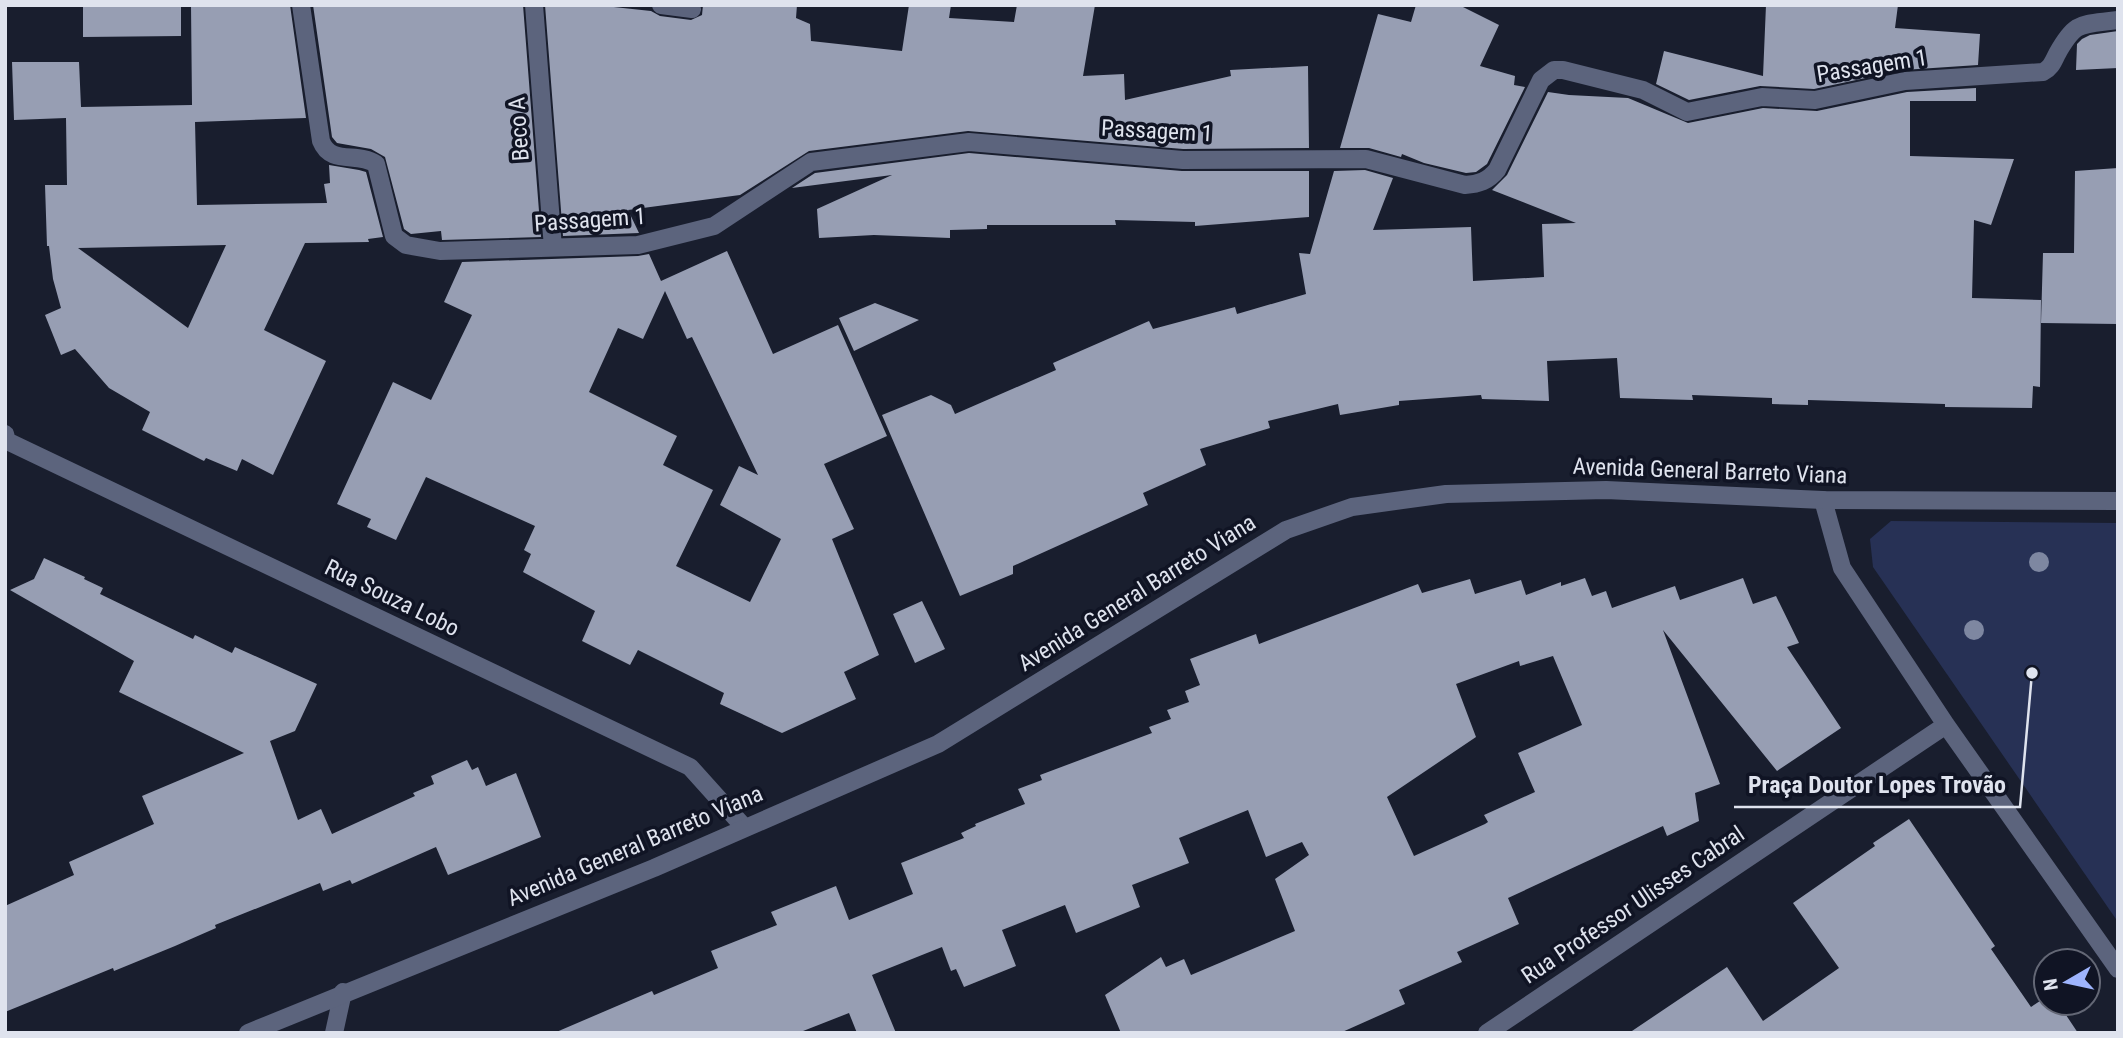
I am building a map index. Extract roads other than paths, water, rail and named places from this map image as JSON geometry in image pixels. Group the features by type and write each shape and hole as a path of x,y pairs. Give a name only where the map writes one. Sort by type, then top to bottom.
{"street":[{"name":"Passagem 1","path":"301,5 324,150 332,155 369,159 376,164 391,230 399,242 440,251 638,245 714,226 811,162 968,142 1183,160 1366,159 1465,185 1478,184 1490,178 1497,170 1541,80 1554,70 1643,90 1687,111 1762,97 1815,100 1905,81 2043,72 2052,64 2074,28 2118,20"},
{"name":"Beco A","path":"534,5 553,248"},
{"path":"661,5 692,9"},
{"name":"Rua Souza Lobo","path":"6,439 690,767 744,827"},
{"name":"Avenida General Barreto Viana","path":"248,1033 343,992 654,868 938,744 1286,530 1352,507 1446,494 1606,490 1823,500 2118,500"},
{"path":"1823,500 1842,568 1946,725 2118,969"},
{"name":"Rua Professor Ulisses Cabral","path":"1487,1033 1946,725"},
{"path":"334,1033 343,992"}],"place":[{"name":"Praça Doutor Lopes Trovão","path":"2032,673"}]}
